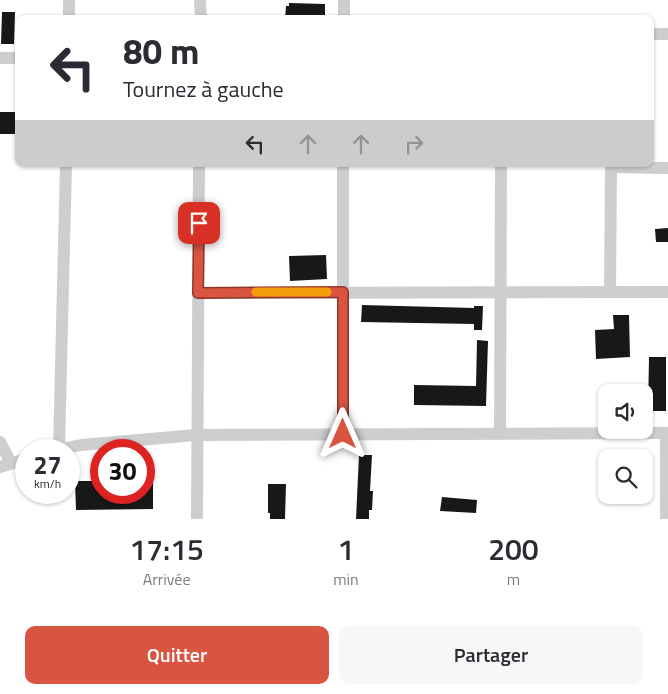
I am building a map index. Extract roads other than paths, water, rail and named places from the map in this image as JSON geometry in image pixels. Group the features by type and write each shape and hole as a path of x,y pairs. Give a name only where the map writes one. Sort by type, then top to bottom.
{"street":[{"path":"69,0 69,15"},
{"path":"200,0 201,15"},
{"path":"344,0 344,15"},
{"path":"654,34 668,34"},
{"path":"0,58 15,58"},
{"path":"58,439 66,167"},
{"path":"197,519 199,167"},
{"path":"343,167 343,434"},
{"path":"500,434 501,167"},
{"path":"610,167 610,292"},
{"path":"649,167 668,168"},
{"path":"198,293 668,292"},
{"path":"80,446 196,435 667,433 666,519"},
{"path":"0,442 6,465"}]}
